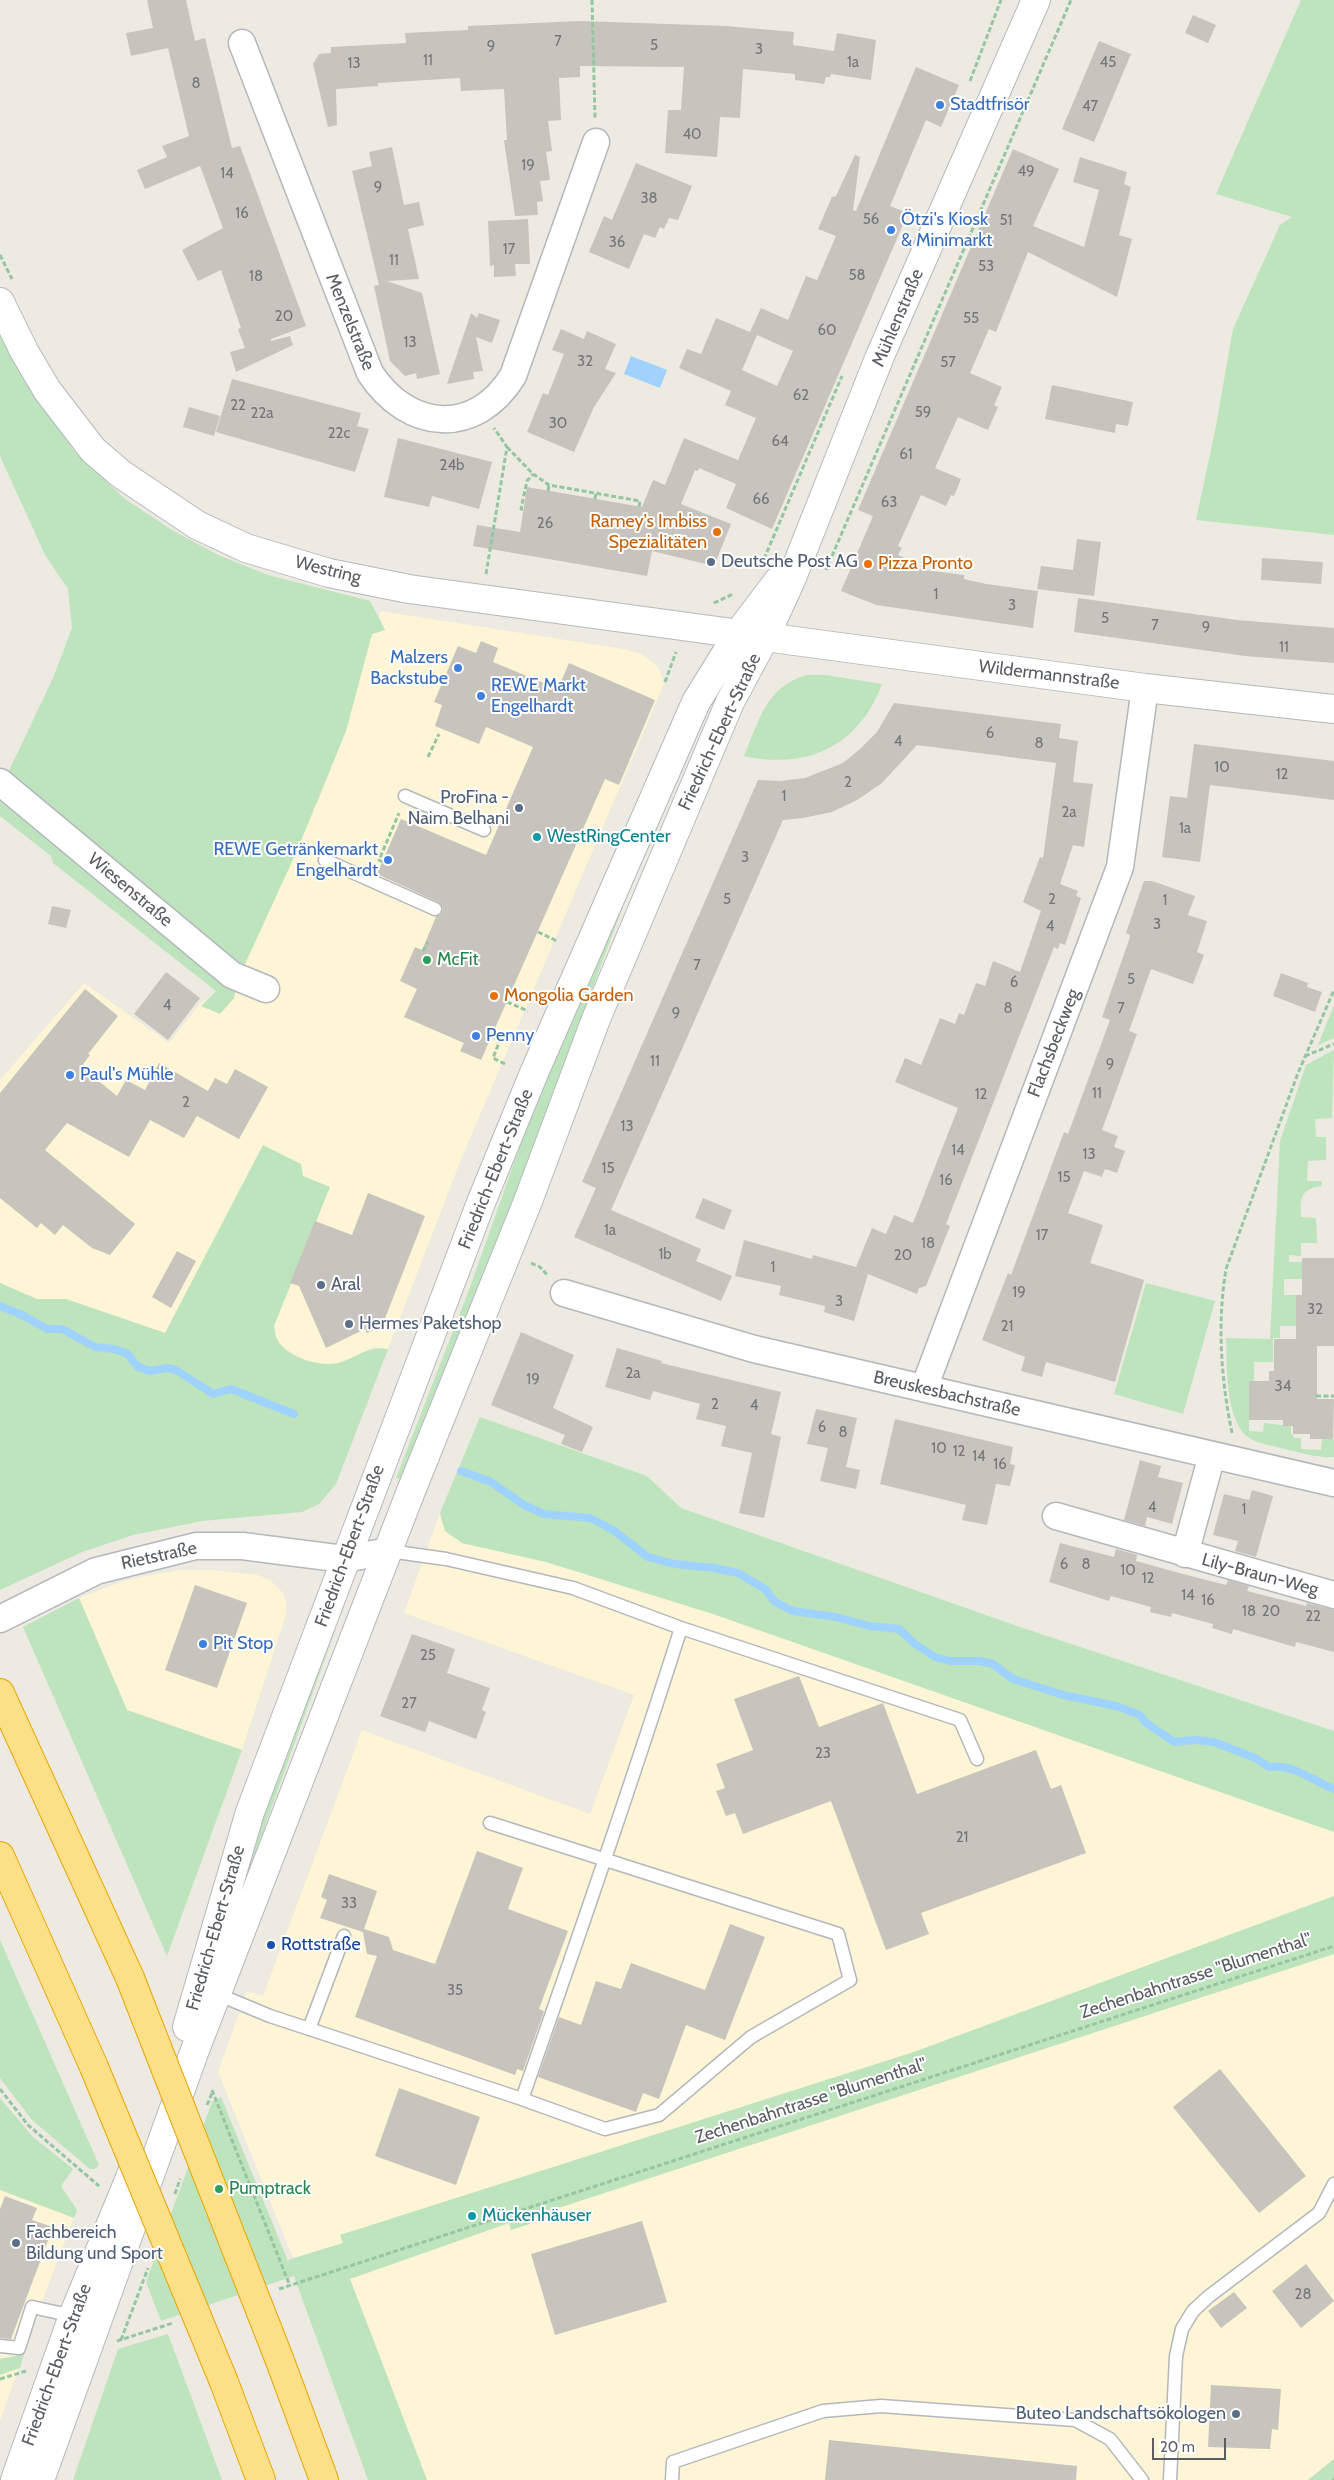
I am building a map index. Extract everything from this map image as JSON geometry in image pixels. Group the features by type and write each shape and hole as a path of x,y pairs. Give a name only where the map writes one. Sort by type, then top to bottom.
{"highway":[{"path":"0,1692 130,1978 280,2361 324,2480"},
{"path":"0,1856 94,2067 224,2382 262,2480"}],"main road":[{"name":"Mühlenstraße","path":"765,637 801,556 880,356 1036,0"},
{"name":"Westring","path":"6,291 24,351 47,390 93,450 121,474 196,525 246,548 329,573 409,589 765,637"},
{"name":"Mühlenstraße","path":"738,634 801,556"},
{"name":"Friedrich-Ebert-Straße","path":"15,2480 73,2316 119,2205 184,2038 250,1812 301,1680 344,1559 482,1200 534,1073 696,702 738,634"},
{"name":"Friedrich-Ebert-Straße","path":"40,2480 217,1994 388,1551 507,1254 611,983 726,710 765,637"},
{"name":"Wildermannstraße","path":"765,637 1145,688 1334,709"}],"street":[{"name":"Menzelstraße","path":"242,43 370,373 392,399 422,417 456,419 481,409 499,395 513,376 596,142"},
{"name":"Flachsbeckweg","path":"924,1388 1120,868 1145,688"},
{"name":"Wiesenstraße","path":"0,782 232,975 266,989"},
{"name":"Breuskesbachstraße","path":"564,1293 754,1348 1334,1483"},
{"name":"Lily-Braun-Weg","path":"1185,1554 1212,1455"},
{"name":"Lily-Braun-Weg","path":"1056,1516 1334,1595"},
{"name":"Rietstraße","path":"0,1619 96,1571 196,1546 242,1546 344,1559 388,1551"}],"lane":[{"path":"406,796 484,830"},
{"path":"325,860 436,909"},
{"path":"388,1551 446,1559 573,1588 681,1628 960,1720 977,1759"},
{"path":"522,2099 606,1862 681,1628"},
{"path":"217,1994 270,2016 522,2099 605,2129 659,2115 751,2037 850,1980 838,1934 606,1862 490,1823"},
{"path":"309,2029 344,1936"},
{"path":"1170,2480 1176,2356 1182,2329 1193,2311 1208,2297 1319,2213 1334,2184"},
{"path":"0,2346 19,2348 32,2308 73,2316"},
{"path":"672,2480 673,2462 823,2411 881,2406 1076,2420 1110,2439 1142,2480"}],"path":[{"path":"592,0 596,142"},
{"path":"824,573 1071,0"},
{"path":"0,255 6,291"},
{"path":"481,409 507,447 533,474 550,485 640,501 639,507"},
{"path":"486,574 507,447"},
{"path":"523,509 521,509 527,480 533,474"},
{"path":"548,491 550,485"},
{"path":"595,499 596,493"},
{"path":"476,572 491,575"},
{"path":"705,602 714,602 728,598 736,592"},
{"path":"428,757 438,734"},
{"path":"383,862 379,860 406,796"},
{"path":"538,932 557,941"},
{"path":"424,951 428,942"},
{"path":"1237,1461 1227,1409 1221,1360 1221,1301 1226,1269 1305,1057 1334,990"},
{"path":"507,1002 528,1011"},
{"path":"491,1036 500,1040 493,1058 505,1064"},
{"path":"1305,1057 1334,1044"},
{"path":"507,1254 540,1267 564,1293"},
{"path":"1316,1396 1334,1396"},
{"name":"Zechenbahntrasse \"Blumenthal\"","path":"296,2283 1334,1946"},
{"path":"0,2089 28,2125 80,2167 119,2205"},
{"path":"213,2091 290,2286"},
{"path":"0,2379 17,2373"}],"shaded area":[{"path":"380,611 624,649 641,654 655,664 660,671 664,684 462,1157 388,1349 374,1347 340,1363 325,1364 306,1360 282,1347 276,1337 274,1326 315,1220 302,1176 263,1145 165,1333 66,1299 37,1299 0,1283 0,1080 84,983 169,1043 199,1005 217,991 319,799 346,731 372,634 385,630 379,616"},
{"path":"440,1513 441,1522 462,1543 546,1562 713,1614 1334,1832 1334,1896 914,2052 341,2235 343,2243 293,2258 218,2072 247,1991 263,1996 362,1730 590,1814 634,1695 404,1613"},
{"path":"178,1570 211,1570 258,1575 270,1580 283,1593 287,1604 285,1618 242,1750 127,1710 79,1598 126,1580"},
{"path":"1334,1954 1334,2459 1308,2480 427,2480 350,2279 509,2223 530,2224 528,2218"},
{"path":"0,2179 77,2210 44,2296 0,2421"}],"green space":[{"path":"1301,0 1334,0 1334,535 1196,520 1216,426 1233,329 1280,225 1292,217 1216,194"},
{"path":"0,334 24,377 74,451 125,499 172,530 218,555 268,575 370,601 385,630 372,634 346,731 296,853 240,975 6,777 53,678 72,628 68,589 45,555 0,456"},
{"path":"807,675 826,675 882,684 872,705 860,723 845,738 828,749 809,756 789,759 744,756 760,718 773,696 793,680"},
{"path":"702,709 708,711 625,901 408,1482 396,1478 469,1290 543,1081"},
{"path":"0,791 236,988 234,998 220,1014 201,1006 216,991 53,863 51,856 0,816"},
{"path":"1334,1005 1334,1038 1318,1045"},
{"path":"1334,1050 1332,1118 1315,1119 1316,1137 1326,1137 1326,1160 1308,1161 1307,1181 1322,1181 1322,1186 1309,1189 1301,1200 1301,1217 1316,1218 1317,1243 1301,1243 1301,1256 1289,1255 1289,1262 1302,1262 1302,1279 1284,1279 1284,1295 1296,1295 1296,1326 1280,1326 1280,1338 1273,1338 1273,1362 1254,1362 1254,1381 1249,1381 1249,1431 1263,1432 1264,1423 1291,1426 1291,1434 1294,1438 1301,1438 1301,1449 1321,1450 1322,1439 1334,1439 1334,1457 1322,1457 1261,1443 1248,1437 1240,1429 1231,1405 1227,1377 1226,1338 1270,1339 1280,1141 1306,1065"},
{"path":"263,1145 301,1164 303,1176 330,1187 274,1326 276,1337 280,1344 295,1356 324,1364 348,1360 368,1350 388,1349 336,1484 319,1504 302,1512 202,1521 133,1535 82,1552 0,1590 0,1283 37,1299 66,1299 165,1333"},
{"path":"1146,1283 1215,1301 1183,1414 1114,1394"},
{"path":"480,1417 647,1476 681,1508 1023,1628 1334,1731 1334,1832 713,1614 546,1562 462,1543 445,1531 440,1513"},
{"path":"79,1598 127,1710 242,1750 167,1956 23,1627"},
{"path":"334,1626 335,1631 248,1873 244,1875 241,1868"},
{"path":"1334,1896 1334,1954 528,2218 530,2224 511,2230 509,2223 350,2279 427,2480 368,2480 294,2276 161,2321 146,2282 212,2102 221,2097 290,2266 288,2260 343,2243 340,2235 914,2052"},
{"path":"0,1940 99,2165 95,2169 90,2169 32,2120 0,2078"},
{"path":"0,2098 33,2137 73,2169 61,2186 77,2210 74,2218 0,2190"},
{"path":"168,2334 222,2480 73,2480 118,2349"},
{"path":"24,2354 20,2368 0,2375 0,2359"},
{"path":"1334,2459 1334,2480 1308,2480"}],"water":[{"path":"631,356 667,370 660,388 624,374"}],"building":[{"path":"147,0 186,0 195,41 205,38 232,148 240,146 306,326 271,339 271,341 290,336 293,345 236,372 230,352 245,348 238,329 241,328 221,270 198,281 182,250 223,228 200,166 145,189 137,170 167,157 162,146 189,136 168,48 131,56 126,33 153,28"},
{"path":"1193,15 1216,25 1208,43 1185,33"},
{"path":"580,21 726,26 794,32 793,45 834,51 837,33 876,40 871,80 831,74 830,77 826,77 824,84 795,80 795,74 743,69 740,118 720,117 717,157 665,153 668,110 681,110 684,67 580,66 580,77 559,78 561,120 548,121 552,151 546,152 550,180 540,181 543,201 537,202 538,215 515,216 504,140 507,140 504,89 461,91 460,78 378,83 378,86 336,89 337,125 328,127 313,64 319,54 331,53 331,47 406,43 405,33 468,30 468,26"},
{"path":"1099,41 1131,54 1094,142 1062,129"},
{"path":"916,67 959,85 941,127 926,120 890,206 908,213 772,529 726,508 736,484 699,468 698,471 695,470 681,504 731,524 714,566 652,551 647,576 473,546 477,525 520,532 527,487 642,507 653,480 665,485 684,438 738,460 756,418 725,405 731,391 679,368 687,349 701,354 716,318 750,332 761,308 788,320 806,276 817,280 836,236 818,229 832,197 836,196 855,155 860,157 853,210 856,211","holes":["757,335 793,351 777,386 742,370"]},
{"path":"392,147 404,205 419,202 424,225 408,229 419,279 387,281 422,293 440,374 417,379 416,373 405,376 390,361 374,286 379,285 352,171 372,166 369,152"},
{"path":"1013,149 1059,169 1033,226 1084,247 1099,190 1073,182 1080,157 1127,172 1124,184 1131,187 1119,235 1132,239 1117,297 1028,252 996,332 989,329 970,373 1002,387 994,405 998,407 988,430 958,417 935,468 961,479 954,496 951,495 946,506 921,495 898,546 902,548 898,555 913,562 911,568 964,575 964,579 986,584 1038,591 1033,628 876,605 841,591 873,516 858,510"},
{"path":"636,163 692,186 678,220 669,218 664,229 660,227 655,238 644,234 629,269 589,252 604,216 612,220"},
{"path":"528,219 530,264 515,264 516,276 494,277 494,265 490,266 488,221"},
{"path":"471,313 477,318 479,313 500,320 492,343 476,337 483,371 473,372 474,379 447,384"},
{"path":"561,329 584,339 587,331 616,344 605,369 616,373 594,407 574,452 527,432 543,393 548,395 564,354 552,350"},
{"path":"232,379 361,413 357,426 369,429 355,472 216,432"},
{"path":"1052,385 1133,402 1128,426 1116,424 1115,433 1045,419"},
{"path":"189,407 220,416 214,436 183,427"},
{"path":"398,438 492,462 479,509 432,496 429,507 384,497"},
{"path":"1077,539 1101,542 1094,596 1037,589 1041,566 1073,570"},
{"path":"1262,558 1323,562 1321,584 1261,580"},
{"path":"1078,598 1237,620 1334,628 1334,663 1245,656 1074,632"},
{"name":"WestRingCenter","path":"481,641 498,648 493,662 558,689 569,663 655,700 619,785 605,779 481,1060 460,1051 464,1043 404,1017 417,989 400,981 415,947 422,950 436,917 442,913 443,908 438,902 377,874 401,819 486,855 533,747 486,727 479,744 435,726 442,705 434,702 458,646 476,653"},
{"path":"894,703 1061,724 1059,738 1078,741 1073,782 1093,784 1084,847 1073,845 1060,884 1078,891 1076,896 1081,898 1065,945 1060,943 1058,949 1054,947 946,1224 950,1226 926,1286 919,1288 917,1294 868,1274 854,1321 824,1312 825,1306 779,1295 781,1286 735,1276 744,1240 812,1259 813,1255 856,1267 872,1228 886,1234 894,1215 913,1223 958,1108 895,1082 905,1058 921,1065 940,1018 955,1024 959,1013 964,1015 976,983 985,986 993,961 1020,972 1041,911 1023,902 1040,857 1043,858 1056,763 917,745 882,783 857,800 832,812 783,820 611,1210 701,1249 696,1261 732,1276 721,1301 574,1237 596,1188 582,1182 758,780 780,781 805,778 843,763 877,732"},
{"path":"1194,744 1334,761 1334,800 1210,785 1200,862 1162,857 1170,796 1187,798"},
{"path":"1144,881 1152,881 1195,896 1188,915 1207,921 1197,952 1204,955 1193,984 1151,969 1129,1031 1137,1034 1102,1130 1118,1136 1114,1147 1125,1151 1117,1173 1105,1169 1102,1177 1084,1171 1068,1213 1103,1225 1090,1263 1144,1280 1115,1382 1046,1362 1042,1377 1021,1371 1025,1357 982,1340 1008,1273 1011,1275 1064,1132 1068,1134 1110,1020 1102,1017 1129,940 1130,935 1126,933"},
{"path":"52,906 71,910 66,928 48,924"},
{"path":"166,972 200,998 168,1040 134,1014"},
{"path":"1281,973 1308,983 1307,987 1322,992 1315,1012 1273,996"},
{"path":"85,989 118,1016 88,1054 90,1055 81,1067 117,1096 126,1080 145,1090 159,1063 208,1091 215,1078 227,1084 235,1069 268,1087 239,1139 197,1116 184,1138 150,1120 129,1157 67,1123 45,1150 135,1224 110,1255 92,1248 63,1225 55,1235 41,1223 37,1228 0,1198 0,1093"},
{"path":"368,1193 425,1216 382,1326 367,1333 365,1329 326,1348 299,1286 290,1283 315,1221 352,1235"},
{"path":"703,1198 732,1210 724,1230 695,1218"},
{"path":"177,1251 196,1261 171,1308 152,1297"},
{"path":"1302,1258 1334,1258 1334,1346 1317,1346 1317,1399 1334,1399 1333,1439 1310,1439 1310,1434 1293,1434 1293,1426 1283,1426 1283,1420 1249,1420 1249,1381 1269,1381 1269,1371 1274,1371 1274,1339 1296,1339 1296,1295 1302,1295"},
{"path":"521,1332 574,1355 553,1408 593,1427 582,1452 561,1444 565,1435 491,1405"},
{"path":"617,1348 662,1361 661,1363 781,1392 771,1434 781,1437 764,1518 739,1513 752,1453 721,1446 726,1426 696,1419 700,1404 653,1391 650,1400 605,1387"},
{"path":"816,1409 857,1418 846,1467 860,1470 856,1489 820,1481 828,1448 807,1444"},
{"path":"895,1419 1013,1447 1010,1464 1015,1465 1010,1486 996,1484 987,1525 962,1520 966,1505 880,1484"},
{"path":"1140,1460 1161,1466 1158,1477 1183,1483 1172,1524 1147,1517 1145,1526 1124,1520"},
{"path":"1252,1490 1273,1496 1256,1557 1235,1551 1238,1541 1213,1535 1224,1494 1249,1500"},
{"path":"1060,1543 1114,1557 1116,1549 1137,1555 1136,1561 1226,1585 1228,1580 1249,1586 1247,1591 1306,1606 1307,1603 1334,1610 1334,1652 1296,1642 1295,1647 1233,1629 1232,1634 1212,1628 1213,1624 1172,1613 1171,1617 1150,1612 1151,1607 1111,1596 1109,1601 1049,1582"},
{"name":"Pit Stop","path":"195,1585 247,1603 217,1688 165,1670"},
{"path":"412,1634 455,1649 447,1673 490,1688 482,1710 486,1712 476,1739 429,1721 425,1732 380,1716"},
{"path":"799,1676 819,1727 883,1703 917,1794 1036,1750 1051,1789 1061,1785 1086,1853 921,1913 929,1934 886,1950 831,1801 743,1834 735,1813 726,1816 716,1791 725,1788 716,1764 753,1750 734,1699"},
{"path":"477,1851 523,1868 508,1909 568,1931 539,2009 544,2011 523,2071 517,2069 515,2075 355,2017 377,1956 367,1954 363,1932 320,1918 327,1900 321,1897 329,1874 377,1891 364,1929 389,1937 393,1950 435,1964"},
{"path":"730,1924 765,1937 725,2040 686,2025 659,2099 643,2093 636,2112 538,2077 559,2017 581,2025 596,1981 621,1989 631,1963 705,1990"},
{"path":"1220,2069 1306,2176 1259,2213 1173,2107"},
{"path":"399,2088 480,2117 456,2185 375,2156"},
{"path":"5,2196 37,2208 32,2220 53,2227 11,2339 0,2338 0,2209"},
{"path":"642,2221 667,2302 555,2335 531,2254"},
{"path":"1306,2264 1334,2301 1301,2328 1272,2291"},
{"path":"1234,2292 1247,2308 1221,2328 1208,2311"},
{"path":"1211,2385 1281,2389 1278,2430 1272,2429 1270,2449 1208,2447"},
{"path":"829,2440 1077,2466 1076,2480 825,2480"}],"waterway":[{"path":"0,1306 24,1316 47,1329 62,1329 95,1347 114,1349 128,1354 137,1366 149,1371 167,1368 176,1370 213,1394 231,1389 294,1414"},
{"path":"461,1471 491,1482 524,1505 544,1514 590,1518 613,1530 648,1557 674,1564 714,1568 738,1573 765,1589 775,1602 793,1611 836,1617 869,1626 899,1629 915,1644 935,1657 950,1661 979,1661 993,1664 1013,1679 1063,1695 1116,1706 1140,1715 1145,1722 1174,1742 1195,1740 1214,1742 1255,1758 1269,1767 1278,1766 1294,1770 1334,1789"}],"place":[{"name":"Stadtfrisör","path":"940,105"},
{"name":"Ötzi's Kiosk & Minimarkt","path":"891,230"},
{"name":"Ramey's Imbiss Spezialitäten","path":"717,532"},
{"name":"Deutsche Post AG","path":"711,562"},
{"name":"Pizza Pronto","path":"868,564"},
{"name":"Malzers Backstube","path":"458,668"},
{"name":"REWE Markt Engelhardt","path":"481,696"},
{"name":"ProFina - Naim Belhani","path":"519,808"},
{"name":"WestRingCenter","path":"537,837"},
{"name":"REWE Getränkemarkt Engelhardt","path":"388,860"},
{"name":"McFit","path":"427,960"},
{"name":"Mongolia Garden","path":"494,996"},
{"name":"Penny","path":"476,1036"},
{"name":"Paul's Mühle","path":"70,1075"},
{"name":"Aral","path":"321,1285"},
{"name":"Hermes Paketshop","path":"349,1324"},
{"name":"Pit Stop","path":"203,1644"},
{"name":"Rottstraße","path":"271,1945"},
{"name":"Pumptrack","path":"219,2189"},
{"name":"Mückenhäuser","path":"472,2216"},
{"name":"Fachbereich Bildung und Sport","path":"16,2243"},
{"name":"Buteo Landschaftsökologen","path":"1236,2414"}]}
